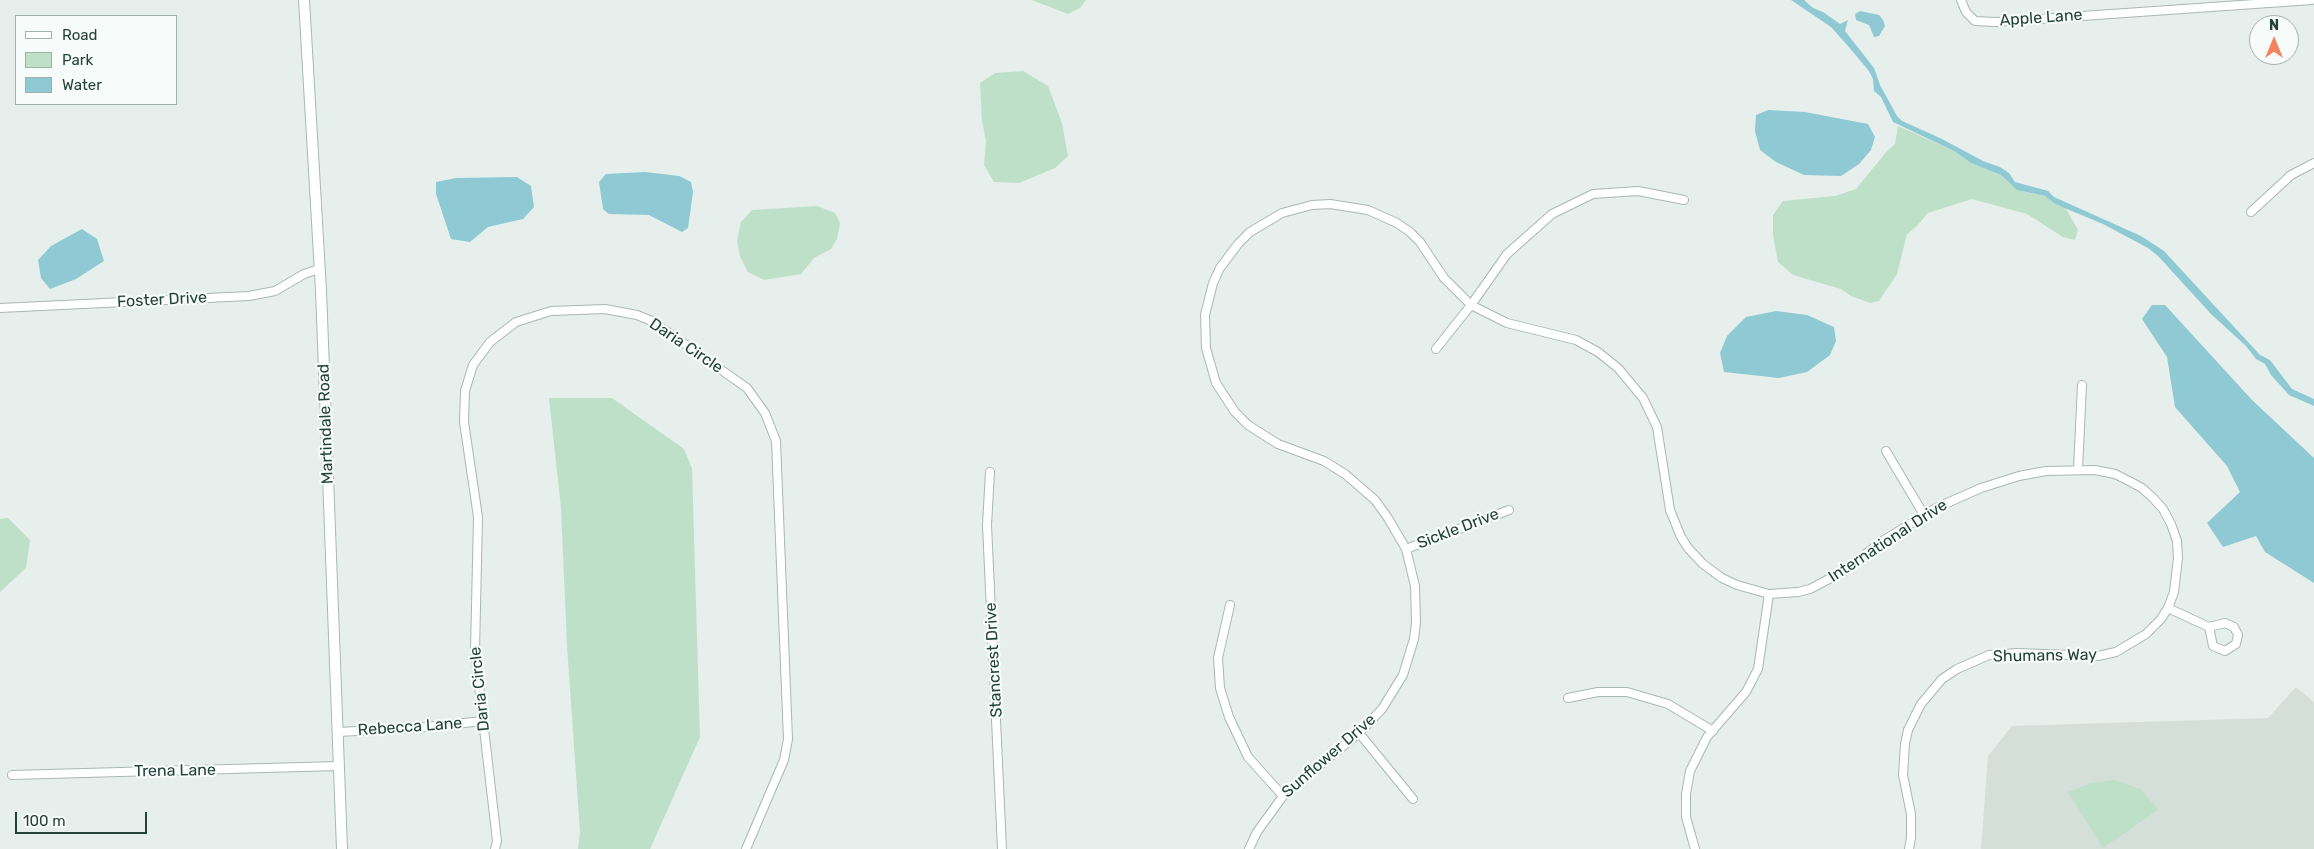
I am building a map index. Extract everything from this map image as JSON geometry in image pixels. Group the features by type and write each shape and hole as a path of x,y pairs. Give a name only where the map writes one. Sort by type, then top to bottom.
{"street":[{"name":"Martindale Road","path":"304,0 319,269 342,849"},
{"name":"Apple Lane","path":"1961,0 1966,12 1975,21 1990,22 2312,0"},
{"path":"2251,212 2291,175 2314,163"},
{"path":"1436,349 1471,305 1507,254 1552,214 1593,194 1638,191 1684,200"},
{"name":"Sunflower Drive","path":"1248,849 1261,826 1283,796 1359,733 1382,709 1402,675 1414,639 1416,603 1415,586 1406,549 1375,500 1345,474 1324,461 1278,444 1261,435 1235,412 1216,383 1209,364 1204,331 1209,298 1220,268 1238,244 1250,232 1266,221 1289,211 1312,205 1350,205 1368,210 1397,223 1410,232 1420,242 1444,278 1471,305"},
{"name":"Foster Drive","path":"0,308 249,296 275,292 304,274 319,269"},
{"name":"International Drive","path":"1471,305 1508,323 1576,340 1598,352 1618,368 1643,398 1657,427 1670,510 1676,527 1688,548 1703,564 1722,578 1752,590 1769,594 1798,592 1844,572 1881,542 1924,515 1957,498 2000,481 2046,471 2078,469 2115,474 2142,488 2163,509 2177,541 2178,558 2177,575 2168,608"},
{"name":"Daria Circle","path":"496,849 497,841 475,642 478,517 463,414 466,386 473,365 490,342 516,322 551,311 605,309 637,315 652,321 746,388 765,413 776,441 788,739 784,760 746,849"},
{"path":"2078,469 2082,385"},
{"path":"1886,451 1924,515"},
{"name":"Stancrest Drive","path":"990,472 987,525 1002,849"},
{"name":"Sickle Drive","path":"1406,549 1509,510"},
{"path":"1695,849 1686,816 1686,794 1690,771 1707,737 1746,692 1758,670 1769,594"},
{"path":"1230,605 1218,658 1220,688 1229,717 1248,757 1283,796"},
{"path":"2168,608 2209,627"},
{"name":"Shumans Way","path":"1909,849 1911,814 1903,775 1905,744 1908,730 1921,704 1942,680 1973,660 1997,654 2098,656 2116,652 2146,634 2168,608"},
{"path":"1568,698 1598,692 1627,692 1668,704 1713,731"},
{"name":"Rebecca Lane","path":"338,732 483,722"},
{"path":"1359,733 1413,799"},
{"name":"Trena Lane","path":"12,775 338,766"}],"shaded area":[{"path":"2296,687 2314,702 2314,849 1981,849 1988,756 2012,726 2268,718"}],"green space":[{"path":"1032,0 1086,0 1080,8 1068,14"},
{"path":"1023,71 1048,86 1062,123 1068,156 1055,168 1019,183 994,182 984,165 986,141 982,121 980,83 995,73"},
{"path":"1898,126 1954,151 1971,163 2001,175 2009,183 2024,192 2045,196 2058,206 2065,207 2078,230 2075,240 2063,237 2027,214 1972,199 1928,213 1907,234 1897,274 1879,301 1870,303 1851,296 1841,289 1793,275 1778,262 1773,235 1773,215 1783,201 1835,196 1856,189 1895,144"},
{"path":"817,206 835,213 840,223 837,239 831,249 814,258 801,274 764,280 748,272 740,257 737,241 741,222 752,210"},
{"path":"549,398 612,398 684,449 692,468 700,737 650,849 578,849 580,832 567,646 561,508"},
{"path":"8,518 30,540 26,568 0,592 0,519"},
{"path":"2114,780 2141,789 2158,810 2103,848 2068,792 2091,783"}],"water":[{"path":"1791,0 1804,0 1813,8 1823,12 1840,24 1848,20 1845,31 1874,68 1880,85 1897,116 1902,121 1940,138 1983,161 2000,167 2009,173 2015,182 2048,191 2054,197 2141,236 2164,251 2260,355 2270,360 2292,389 2314,399 2314,406 2289,395 2271,375 2265,364 2256,359 2246,346 2211,314 2158,256 2148,248 2103,224 2055,204 2045,196 2017,190 2001,175 1971,163 1954,151 1893,122 1881,97 1874,91 1873,79 1869,71 1831,27"},
{"path":"1860,11 1879,15 1883,20 1885,26 1879,36 1874,37 1869,25 1856,20 1855,14"},
{"path":"1768,110 1805,112 1868,124 1875,137 1871,150 1859,164 1841,176 1804,175 1776,162 1760,150 1755,131 1756,115"},
{"path":"645,172 679,176 691,182 693,192 688,228 682,232 649,215 609,214 603,209 599,182 606,174"},
{"path":"517,177 531,186 534,207 523,219 488,227 470,242 451,239 436,194 436,182 456,178"},
{"path":"82,229 97,239 104,261 76,279 50,289 41,278 38,260 51,246"},
{"path":"2152,305 2165,305 2252,400 2314,458 2314,583 2265,552 2256,536 2223,547 2207,523 2240,492 2227,466 2175,407 2167,357 2142,319"},
{"path":"1776,311 1807,315 1834,327 1836,341 1830,355 1807,372 1779,378 1724,372 1720,353 1727,336 1746,317"}]}
